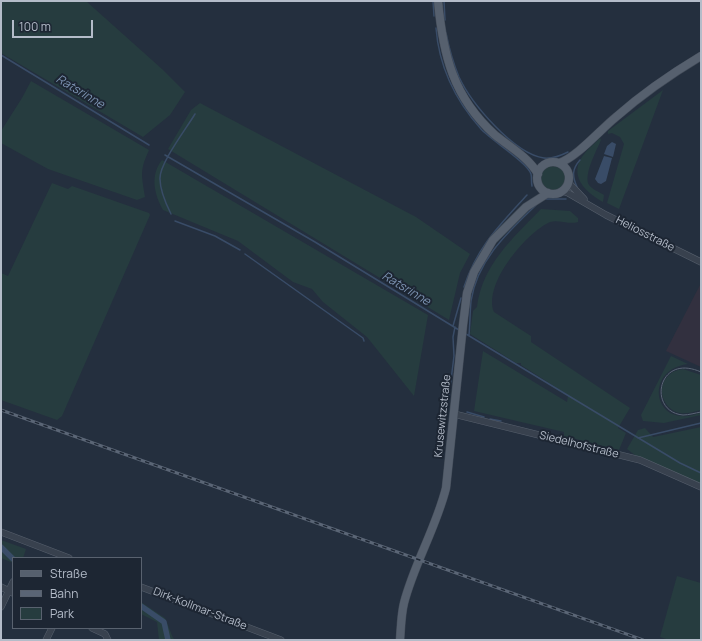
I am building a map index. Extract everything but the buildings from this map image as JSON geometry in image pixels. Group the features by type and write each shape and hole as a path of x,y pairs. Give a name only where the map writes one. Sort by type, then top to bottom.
{"main road":[{"path":"438,1 441,35 448,64 461,94 486,126 517,152 538,174"},
{"path":"517,152 545,164 559,164 565,162 643,94 701,56"},
{"path":"538,184 548,193 554,194 562,191 568,182 567,171 582,148"},
{"path":"526,207 538,184 538,174 545,164"},
{"path":"559,164 567,171"},
{"path":"526,207 548,193"},
{"name":"Krusewitzstraße","path":"400,640 402,614 408,589 440,511 446,488 463,325 468,293 474,272 493,240 526,207"}],"street":[{"path":"568,182 571,188 590,205"},
{"path":"562,191 590,205"},
{"name":"Heliosstraße","path":"590,205 701,262"},
{"name":"Siedelhofstraße","path":"454,414 640,460 701,487"},
{"path":"1,532 66,557"},
{"path":"1,587 11,592 1,607"},
{"name":"Dirk-Kollmar-Straße","path":"142,587 281,640"},
{"path":"46,640 52,629"},
{"path":"94,629 105,634 108,640"}],"shaded area":[{"path":"701,283 701,367 666,351"}],"green space":[{"path":"1,1 86,1 162,69 185,92 170,115 143,137 1,53"},
{"path":"31,81 149,150 142,174 145,197 137,200 48,169 1,143 1,131"},
{"path":"663,90 619,209 607,203 624,144 620,137 612,133 608,134 608,131"},
{"path":"200,103 416,217 470,254 460,273 449,320 168,149 191,110"},
{"path":"600,138 601,140 589,169 588,181 590,186 604,195 603,202 587,191 583,186 577,169 583,155"},
{"path":"162,160 428,315 414,396 367,337 323,302 312,289 293,282 238,241 163,210 157,198 155,185 156,172"},
{"path":"553,164 563,168 567,178 563,188 553,192 543,188 539,178 543,168"},
{"path":"52,183 68,189 72,186 149,213 150,215 62,416 57,420 1,400 1,273 8,276"},
{"path":"541,209 570,211 578,218 578,222 550,222 540,228 519,248 501,274 495,288 492,301 494,312 531,336 531,342 630,408 618,428 626,433 619,450 564,436 564,432 474,411 483,351 567,402 568,395 521,365 521,363 516,363 470,334 473,311 477,307 485,278 492,265 500,253"},
{"path":"671,356 688,364 675,368 666,374 661,383 659,392 660,401 665,409 673,414 690,416 701,413 701,415 664,423 643,421 641,415"},
{"path":"683,369 701,375 701,410 688,413 679,413 671,409 664,400 662,390 665,379 677,370"},
{"path":"701,427 701,484 636,456 627,449 638,430 645,428 653,437"},
{"path":"1,540 26,549 23,557 12,557 12,563 1,558"},
{"path":"677,576 701,583 701,640 669,640 660,637"},
{"path":"142,603 165,618 173,638 176,640 159,640 157,622 142,614"}],"water":[{"path":"612,142 616,144 613,157 604,154 607,146"},
{"path":"604,156 612,158 606,181 601,184 595,179"}],"waterway":[{"path":"433,1 434,16"},
{"path":"444,1 445,20"},
{"path":"436,28 441,56 456,95 481,129 528,169 531,174 532,186"},
{"path":"446,33 451,55 459,77 473,100 495,126 520,147 532,154 544,158 550,158 568,152"},
{"name":"Ratsrinne","path":"1,55 149,145"},
{"path":"171,214 165,202 161,188 161,173 168,156 195,114"},
{"name":"Ratsrinne","path":"165,155 315,242 459,330"},
{"path":"577,187 574,179 574,170 575,166 580,160"},
{"path":"464,287 469,273 482,248 498,227 527,195"},
{"path":"544,199 566,199"},
{"path":"469,335 471,301 474,286 480,272 495,248 505,236 536,205"},
{"path":"175,221 215,236 240,250"},
{"path":"245,254 363,338 364,341"},
{"path":"453,326 461,298"},
{"path":"448,404 454,356 453,337 455,327"},
{"name":"Ratsrinne","path":"466,334 680,463 701,473"},
{"path":"467,412 484,417"},
{"path":"490,419 501,421"},
{"path":"638,438 701,423"},
{"path":"1,547 12,558"},
{"path":"142,607 164,622 168,640"}],"tram line":[{"path":"701,372 686,368 675,370 666,376 662,385 661,395 664,404 672,411 683,415 701,412"}],"railway":[{"path":"1,410 643,640"}]}
